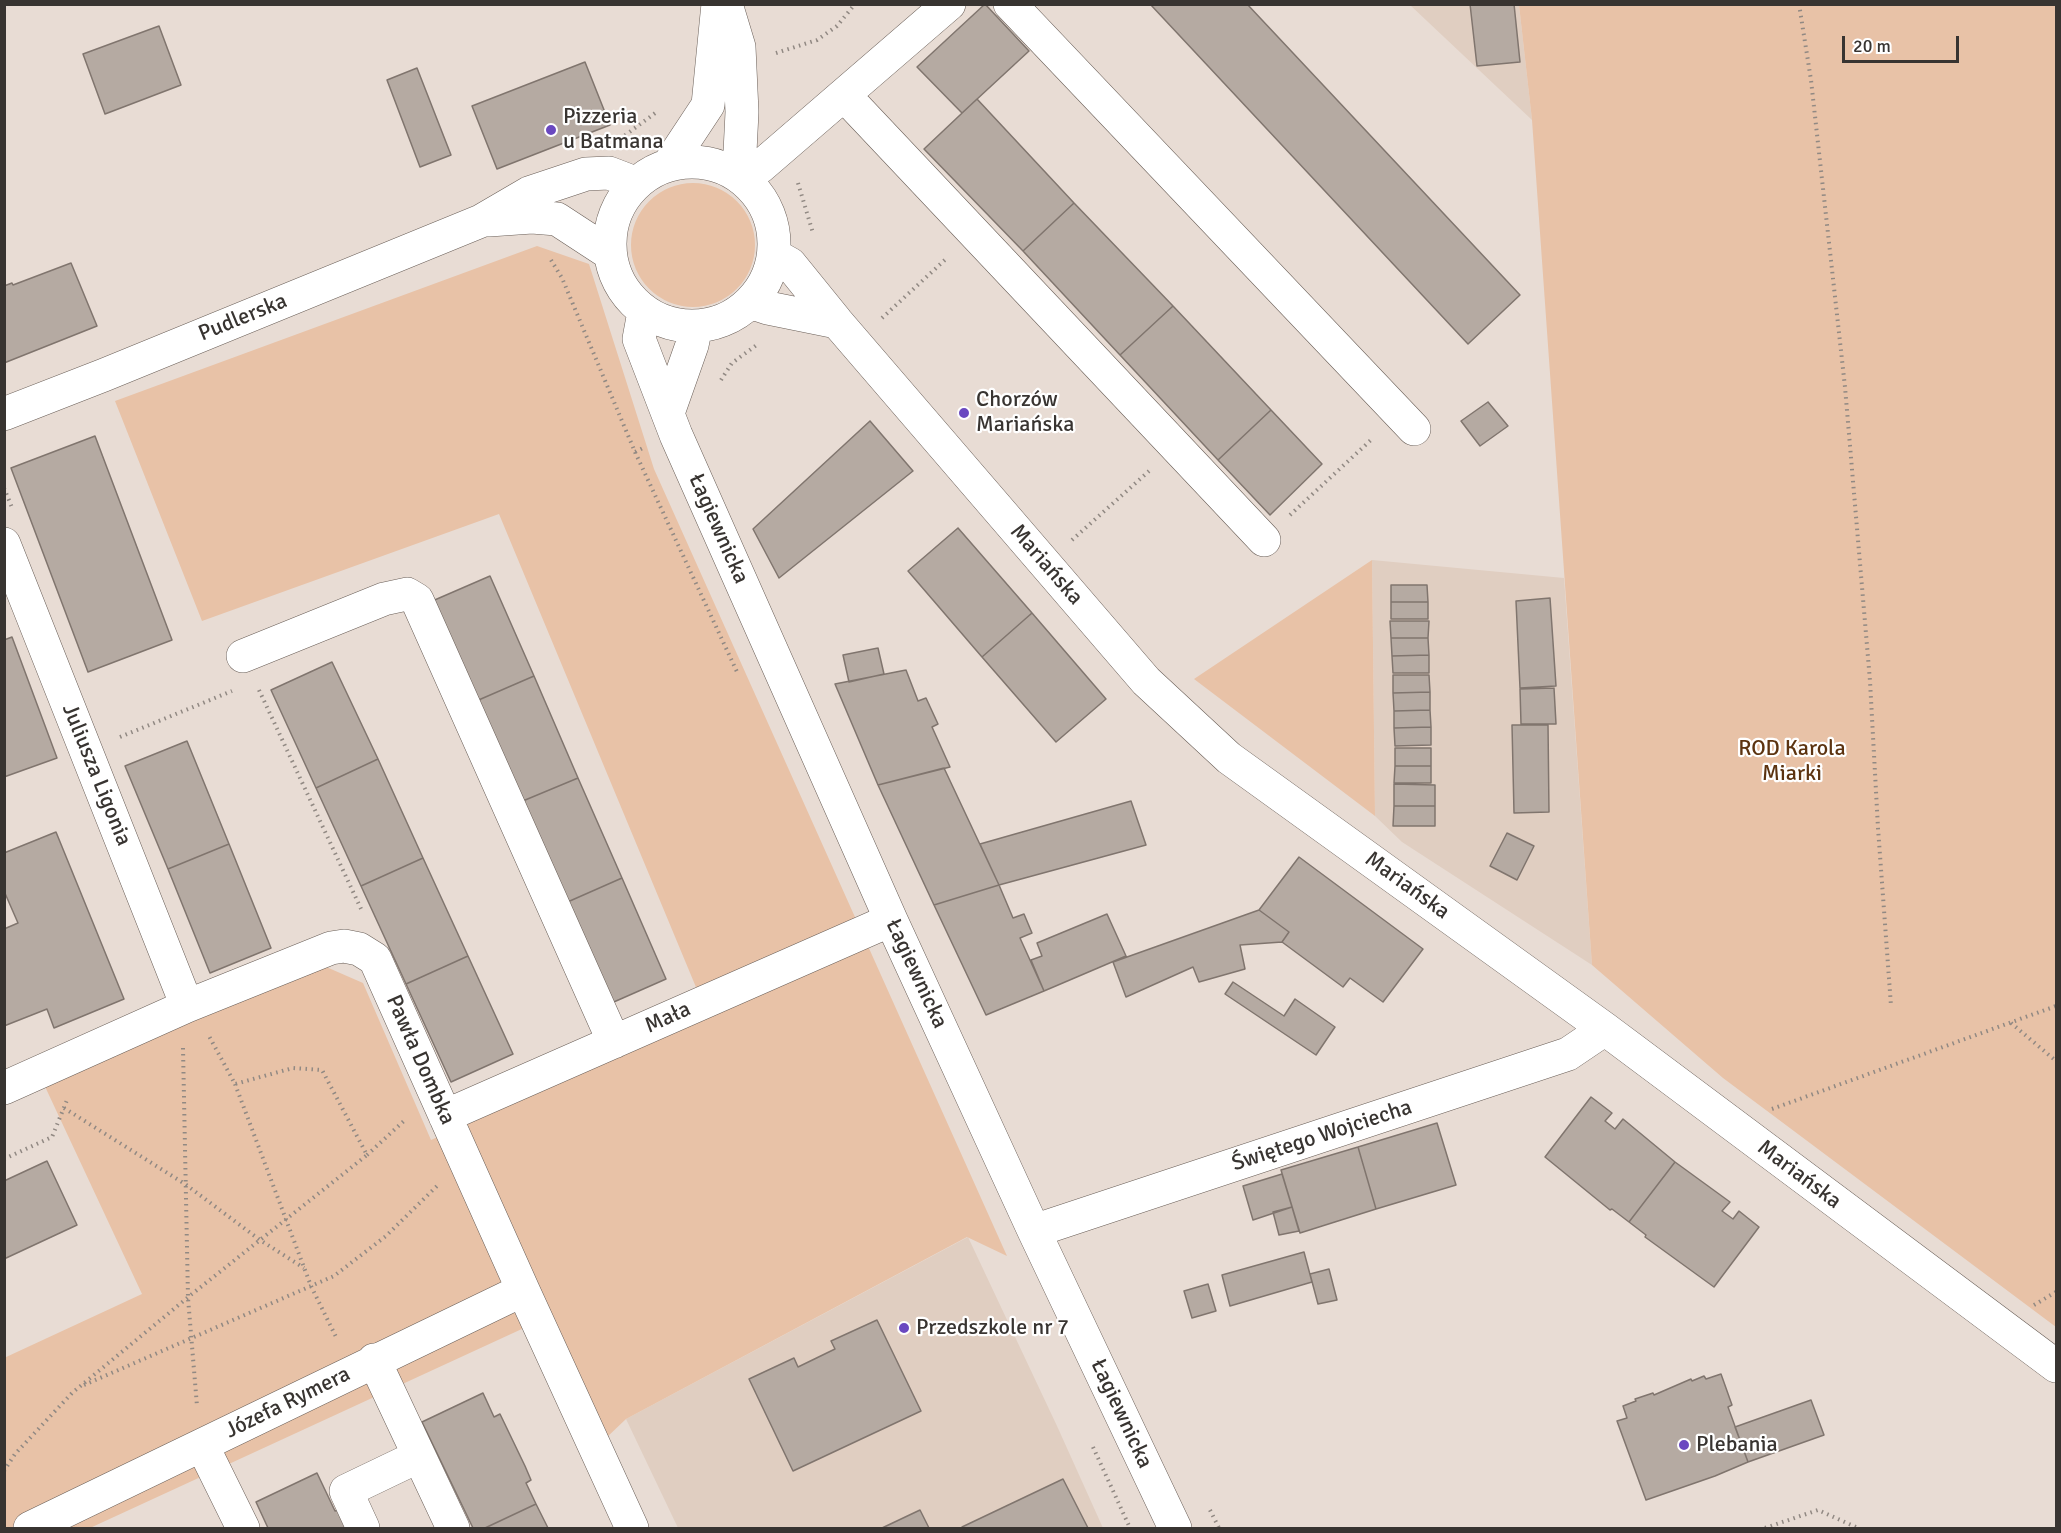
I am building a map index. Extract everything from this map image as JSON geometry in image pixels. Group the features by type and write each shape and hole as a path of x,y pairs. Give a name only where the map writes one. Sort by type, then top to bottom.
{"street":[{"path":"669,164 708,105 718,4"},
{"path":"726,4 740,47 742,112 740,152 736,174"},
{"path":"736,174 760,167 949,4"},
{"path":"1010,4 1406,422"},
{"path":"844,95 1264,540"},
{"path":"692,161 715,165 736,174 754,190 766,209 773,231 774,255 766,280 750,302 726,319 696,326 669,323 644,312 620,286 609,253 610,227 619,203 635,183 669,164 692,161"},
{"name":"Pudlerska","path":"4,414 116,371 481,221 529,193 586,174 609,173 635,183"},
{"name":"Pudlerska","path":"481,221 532,217 557,219 609,253"},
{"name":"Mariańska","path":"774,255 790,264 837,322 1146,681 1229,758 1605,1029 2056,1366"},
{"path":"750,302 768,308 837,322"},
{"name":"Łagiewnicka","path":"644,312 639,339 668,413 891,920 1034,1232 1175,1528"},
{"path":"668,413 692,345 696,326"},
{"name":"Juliusza Ligonia","path":"4,544 187,1006"},
{"path":"243,656 384,599 407,594 417,600 614,1042"},
{"name":"Mała","path":"444,1116 891,920"},
{"name":"Pawła Dombka","path":"4,1088 187,1006 331,948 344,945 359,949 375,959 632,1528"},
{"name":"Świętego Wojciecha","path":"1034,1232 1568,1054 1605,1029"},
{"name":"Józefa Rymera","path":"38,1527 374,1360 523,1290"},
{"name":"Józefa Rymera","path":"374,1360 453,1528"},
{"name":"Józefa Rymera","path":"202,1445 243,1528"},
{"path":"363,1528 346,1491 419,1456"}],"path":[{"path":"767,56 817,40 837,26 855,4"},
{"path":"1799,4 1812,91 1845,387 1870,681 1891,1006"},
{"path":"875,325 975,233"},
{"path":"1264,540 1406,422"},
{"path":"1072,540 1176,447"},
{"path":"116,738 234,690"},
{"path":"1769,1111 2056,1006"},
{"path":"2011,1023 2056,1061"},
{"path":"207,1032 235,1084 311,1287 339,1343"},
{"path":"182,1044 188,1298 197,1409"},
{"path":"235,1084 293,1068 322,1070 367,1155"},
{"path":"4,1159 52,1137 68,1098"},
{"path":"64,1108 185,1184 260,1240 304,1269"},
{"path":"4,1471 15,1454 79,1387 367,1155 409,1117 413,1126"},
{"path":"79,1387 334,1276 386,1236 440,1184"},
{"path":"2031,1306 2056,1292"},
{"path":"1765,1528 1818,1510 1858,1528"}],"shaded area":[{"path":"1410,5 1519,5 1532,120"},
{"path":"1372,560 1564,578 1592,965 1402,842 1375,816"},
{"name":"Przedszkole nr 7","path":"968,1237 1103,1528 678,1528 626,1419"}],"green space":[{"name":"ROD Karola Miarki","path":"1519,5 2056,5 2056,1327 1723,1078 1592,965 1532,120"},
{"path":"693,183 717,188 728,193 737,201 745,210 750,221 755,245 750,269 745,280 737,289 728,297 717,302 693,307 669,302 658,297 649,289 641,280 636,269 631,245 636,221 641,210 649,201 658,193 669,188"},
{"path":"537,246 589,264 654,469 1007,1256 967,1237 626,1419 584,1459 524,1328 90,1528 5,1528 4,1358 142,1294 41,1078 324,966 363,983 431,1140 708,1016 499,514 202,621 115,401"},
{"path":"1372,560 1375,816 1194,679"}],"building":[{"path":"985,4 1029,51 962,113 917,67"},
{"path":"1150,4 1247,4 1520,295 1468,344"},
{"path":"1470,4 1514,4 1520,62 1477,66"},
{"path":"159,26 181,85 105,114 83,54"},
{"path":"585,62 610,125 497,169 472,106"},
{"path":"417,68 451,155 420,167 387,80"},
{"path":"977,99 1074,203 1023,251 924,149"},
{"path":"1074,203 1173,306 1120,355 1023,251"},
{"path":"71,263 97,326 4,363 4,286 12,283 13,285"},
{"path":"1173,306 1271,410 1218,460 1120,355"},
{"path":"1488,402 1508,426 1480,446 1461,421"},
{"path":"1271,410 1322,464 1270,515 1218,460"},
{"path":"870,421 913,471 779,578 753,529"},
{"path":"95,436 172,640 88,672 11,468"},
{"path":"958,528 1032,613 982,657 908,571"},
{"path":"490,576 534,676 474,702 430,602"},
{"path":"1391,585 1427,585 1428,602 1391,602"},
{"path":"1550,598 1556,686 1520,688 1516,601"},
{"path":"1391,602 1428,602 1428,619 1391,619"},
{"path":"1032,613 1106,699 1056,742 982,657"},
{"path":"1390,621 1429,621 1428,638 1391,638"},
{"path":"12,637 57,758 4,777 4,640"},
{"path":"1391,638 1428,638 1429,655 1392,656"},
{"path":"878,648 884,674 849,682 843,655"},
{"path":"1429,655 1429,673 1393,673 1392,656"},
{"path":"332,662 378,759 316,788 271,690"},
{"path":"906,670 918,701 926,698 938,724 932,727 950,767 878,785 835,684"},
{"path":"1393,675 1429,675 1430,692 1393,693"},
{"path":"534,676 578,778 518,803 474,702"},
{"path":"1554,688 1556,724 1521,724 1520,689"},
{"path":"1430,692 1430,710 1394,711 1393,693"},
{"path":"1430,710 1431,727 1394,728 1394,711"},
{"path":"1512,725 1548,725 1549,812 1514,813"},
{"path":"1431,727 1431,745 1395,746 1394,728"},
{"path":"187,741 229,844 168,869 125,766"},
{"path":"1395,748 1431,748 1431,766 1395,766"},
{"path":"378,759 423,858 361,886 316,788"},
{"path":"1395,766 1431,766 1431,783 1394,783"},
{"path":"944,768 999,885 934,905 878,785"},
{"path":"578,778 622,878 563,904 518,803"},
{"path":"1394,784 1435,785 1435,806 1394,806"},
{"path":"1131,801 1146,845 999,885 980,844"},
{"path":"1394,806 1435,806 1435,826 1393,826"},
{"path":"56,832 124,999 54,1028 47,1009 4,1026 4,929 18,923 4,891 4,853"},
{"path":"1507,833 1534,846 1517,880 1490,866"},
{"path":"229,844 271,948 210,973 168,869"},
{"path":"1299,857 1423,949 1383,1002 1350,978 1343,987 1282,942 1289,932 1259,910"},
{"path":"423,858 468,956 406,984 361,886"},
{"path":"622,878 666,979 607,1005 563,904"},
{"path":"999,885 1013,918 1024,914 1032,933 1020,938 1044,991 986,1015 934,905"},
{"path":"1259,910 1289,932 1282,942 1240,945 1245,969 1199,982 1193,967 1126,997 1113,962"},
{"path":"1107,914 1126,956 1044,991 1031,960 1042,956 1037,943"},
{"path":"468,956 513,1054 451,1082 406,984"},
{"path":"1233,982 1284,1016 1295,999 1335,1027 1316,1055 1225,994"},
{"path":"1591,1097 1612,1113 1605,1121 1615,1129 1623,1119 1675,1162 1629,1222 1612,1209 1610,1210 1545,1157"},
{"path":"1437,1123 1456,1185 1376,1209 1358,1147"},
{"path":"1358,1147 1376,1209 1300,1233 1281,1170"},
{"path":"47,1161 77,1225 4,1259 4,1181"},
{"path":"1675,1162 1730,1202 1722,1211 1733,1219 1739,1211 1759,1227 1714,1287 1645,1237 1646,1235 1629,1222"},
{"path":"1282,1174 1292,1207 1253,1220 1243,1186"},
{"path":"1292,1207 1299,1231 1279,1235 1273,1212"},
{"path":"1304,1252 1312,1282 1230,1306 1222,1275"},
{"path":"1329,1269 1337,1300 1318,1304 1310,1274"},
{"path":"1208,1284 1216,1311 1192,1318 1184,1291"},
{"path":"877,1320 921,1411 793,1471 749,1379 794,1358 798,1367 835,1349 831,1341"},
{"name":"Plebania","path":"1721,1374 1732,1405 1728,1407 1748,1462 1646,1500 1617,1421 1627,1418 1623,1406 1636,1401 1635,1399 1653,1393 1654,1395 1691,1379 1692,1381 1704,1376 1706,1379"},
{"path":"483,1393 494,1417 500,1414 525,1466 531,1480 526,1483 536,1504 485,1528 473,1528 422,1422"},
{"path":"1811,1400 1824,1435 1748,1462 1735,1427"},
{"path":"317,1473 335,1511 339,1510 348,1528 268,1528 256,1502"},
{"path":"1063,1479 1088,1528 962,1527"},
{"path":"536,1504 548,1528 485,1528"},
{"path":"920,1510 929,1528 882,1528"}],"place":[{"name":"Pizzeria u Batmana","path":"551,130"},
{"name":"Chorzów Mariańska","path":"964,413"},
{"name":"Przedszkole nr 7","path":"904,1328"},
{"name":"Plebania","path":"1684,1445"}]}
